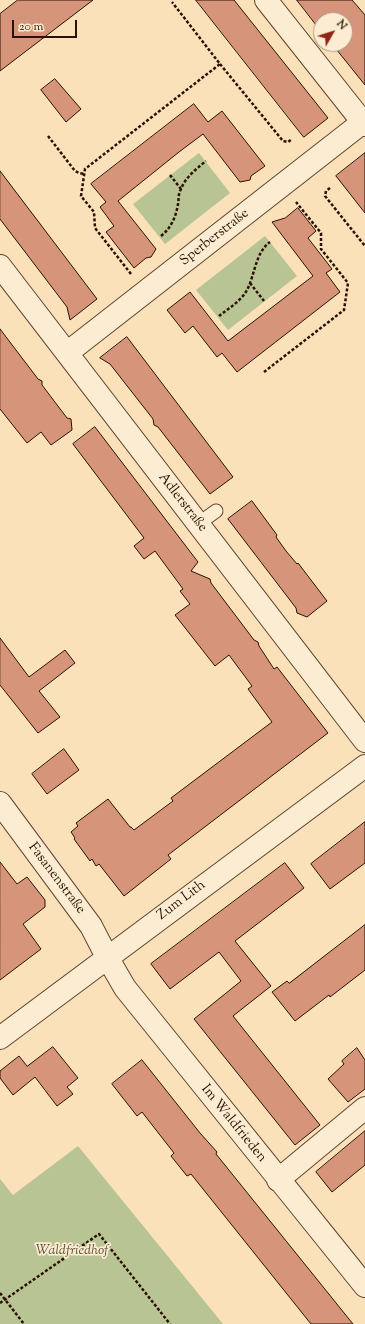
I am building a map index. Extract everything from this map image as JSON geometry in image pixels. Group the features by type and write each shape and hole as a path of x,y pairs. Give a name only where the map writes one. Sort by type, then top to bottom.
{"street":[{"path":"266,0 364,123"},
{"name":"Sperberstraße","path":"67,353 364,123"},
{"name":"Adlerstraße","path":"0,266 365,741"},
{"name":"Zum Lith","path":"0,1038 365,766"},
{"name":"Fasanenstraße","path":"0,803 91,926 107,957"},
{"name":"Im Waldfrieden","path":"107,957 125,988 278,1180 365,1286"},
{"path":"278,1180 365,1108"}],"lane":[{"path":"198,524 216,511"}],"path":[{"path":"172,2 283,141 288,142 292,139"},
{"path":"145,292 95,228 94,212 81,196 85,169 220,64"},
{"path":"48,136 75,171 84,174"},
{"path":"161,236 170,227 176,212 178,195 181,189 188,178 206,161"},
{"path":"170,175 181,189"},
{"path":"264,372 344,310 348,283 321,249 321,233 282,185"},
{"path":"330,188 326,191 326,196 365,246"},
{"path":"219,316 242,298 250,283 262,249 270,242"},
{"path":"250,283 264,301"},
{"path":"0,1303 99,1234 170,1324"},
{"path":"0,1293 24,1324"}],"green space":[{"path":"199,153 230,193 165,244 133,204"},
{"path":"265,236 297,276 228,330 196,290"},
{"name":"Waldfriedhof","path":"78,1146 223,1324 0,1324 0,1179 13,1195"}],"building":[{"path":"18,0 93,0 0,71 0,14"},
{"path":"196,0 234,0 328,118 304,137"},
{"path":"297,0 352,0 365,15 365,85 338,52 353,52 353,12 313,12 313,21"},
{"path":"55,79 81,109 66,122 41,90"},
{"path":"194,104 208,122 222,111 265,166 251,176 250,180 240,182 203,134 179,152 118,201 156,249 151,257 146,258 134,268 106,232 114,226 100,207 106,202 91,184"},
{"path":"365,153 365,213 336,176"},
{"path":"0,171 97,299 70,320 67,307 0,219"},
{"path":"298,208 316,231 308,238 332,269 326,273 340,292 237,372 222,353 217,357 193,326 185,333 167,310 190,292 228,341 313,276 272,222 285,218"},
{"path":"0,329 38,379 42,381 42,385 67,418 71,419 72,430 51,445 41,432 27,443 0,409"},
{"path":"127,337 233,477 210,494 158,427 154,425 153,419 110,364 100,358"},
{"path":"95,427 198,562 191,571 210,579 211,583 254,640 258,642 274,669 277,667 328,733 168,855 171,859 124,896 99,864 96,866 92,859 90,861 74,839 75,838 71,832 78,826 76,823 108,799 134,830 173,801 171,798 272,722 248,689 252,686 229,655 215,666 175,615 190,604 180,591 183,589 155,551 144,559 134,546 144,538 73,444"},
{"path":"252,501 277,535 276,537 286,551 297,564 298,563 327,601 307,617 297,613 296,608 228,519"},
{"path":"0,638 29,677 65,650 75,663 39,691 60,717 38,733 0,685"},
{"path":"64,749 79,770 47,794 32,774"},
{"path":"365,822 365,863 330,889 311,864"},
{"path":"0,862 17,884 27,877 45,900 45,907 23,924 41,949 0,980"},
{"path":"285,863 304,888 235,941 271,986 233,1016 320,1125 295,1145 194,1019 241,981 219,952 170,989 151,964"},
{"path":"365,925 365,970 330,997 329,995 295,1021 272,992 287,981 289,983"},
{"path":"53,1047 78,1078 67,1087 73,1094 57,1106 35,1077 13,1095 0,1078 0,1071 19,1056 27,1066"},
{"path":"357,1048 365,1060 365,1089 348,1102 328,1079 344,1064 342,1061"},
{"path":"142,1060 353,1324 311,1324 191,1174 187,1176 171,1156 174,1153 142,1112 137,1116 112,1084"},
{"path":"365,1131 365,1165 332,1192 316,1172"}]}
